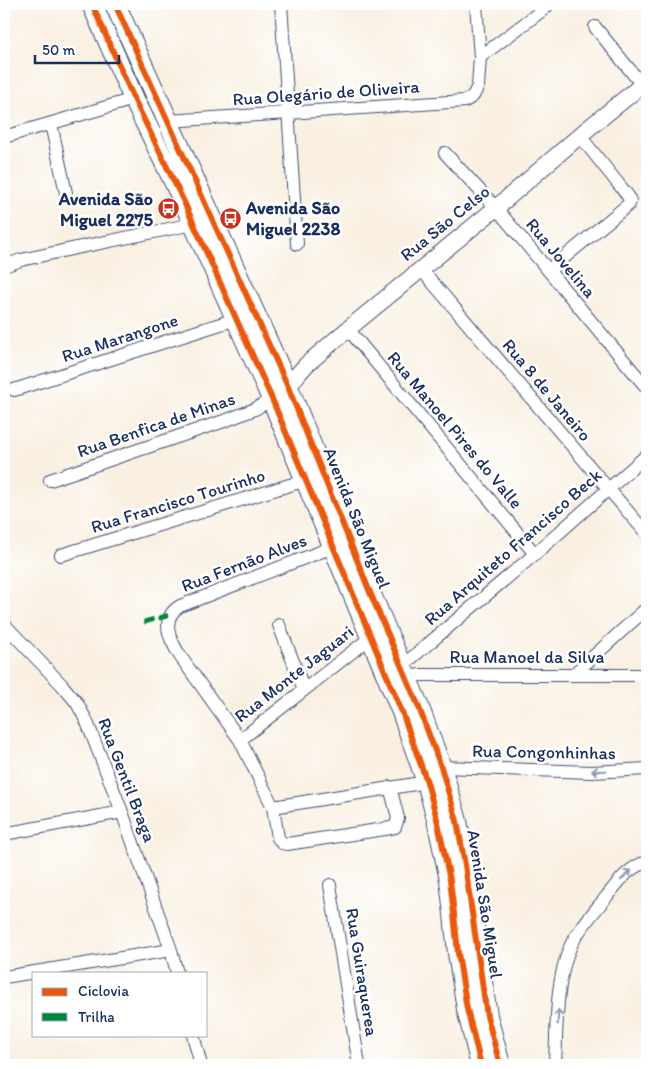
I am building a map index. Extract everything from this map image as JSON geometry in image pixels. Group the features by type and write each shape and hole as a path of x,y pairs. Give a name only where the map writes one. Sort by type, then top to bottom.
{"main road":[{"name":"Avenida São Miguel","path":"92,4 272,399 402,712 427,782 437,819 450,880 458,953 467,1009 484,1065"},
{"name":"Avenida São Miguel","path":"115,4 288,386 369,590 418,705 441,767 457,821 487,1016 484,1065"}],"street":[{"path":"281,4 297,244"},
{"path":"476,4 480,57"},
{"path":"480,57 549,4"},
{"path":"595,27 646,86"},
{"name":"Rua Olegário de Oliveira","path":"168,121 466,101 473,96 478,86 480,57"},
{"name":"Rua São Celso","path":"272,399 288,386 307,364 348,329 496,208 580,136 646,86"},
{"path":"4,138 134,99"},
{"path":"51,124 66,193"},
{"path":"549,270 629,204 630,201 580,136"},
{"name":"Rua Jovelina","path":"445,153 496,208 647,388"},
{"path":"4,266 21,260 193,224"},
{"name":"Rua 8 de Janeiro","path":"421,269 647,534"},
{"name":"Rua Marangone","path":"14,390 236,319"},
{"name":"Rua Manoel Pires do Valle","path":"348,329 535,554"},
{"name":"Rua Benfica de Minas","path":"50,480 228,420 255,409 272,399"},
{"name":"Rua Arquiteto Francisco Beck","path":"404,672 647,455"},
{"name":"Rua Francisco Tourinho","path":"61,555 306,480"},
{"name":"Rua Fernão Alves","path":"240,740 172,643 168,633 170,615 173,610 195,599 334,547"},
{"path":"574,674 647,608"},
{"name":"Rua Gentil Braga","path":"4,624 62,685 77,703 87,722 122,812 171,950 177,972"},
{"path":"279,625 304,690"},
{"name":"Rua Monte Jaguari","path":"240,740 371,637"},
{"name":"Rua Manoel da Silva","path":"404,672 421,675 647,675"},
{"path":"240,740 273,807 278,838 285,844 395,827 398,818 390,787"},
{"name":"Rua Congonhinhas","path":"441,767 592,772 647,769"},
{"path":"273,807 427,782"},
{"path":"4,834 122,812"},
{"path":"555,1065 560,990 564,965 572,944 586,922 630,870 647,862"},
{"name":"Rua Guiraquerea","path":"330,885 359,1065"},
{"path":"35,972 171,950"},
{"path":"4,977 32,972"},
{"path":"193,1036 200,1065"}],"marked path":[{"path":"144,622 170,615"}],"cycle path":[{"path":"92,4 134,99 184,202 272,399 402,712 427,782 437,819 450,880 458,953 467,1009 481,1065"},
{"path":"115,4 288,387 369,590 418,705 441,767 457,821 487,1016 500,1065"}],"place":[{"name":"Avenida São Miguel 2275","path":"169,209"},
{"name":"Avenida São Miguel 2238","path":"230,218"}]}
